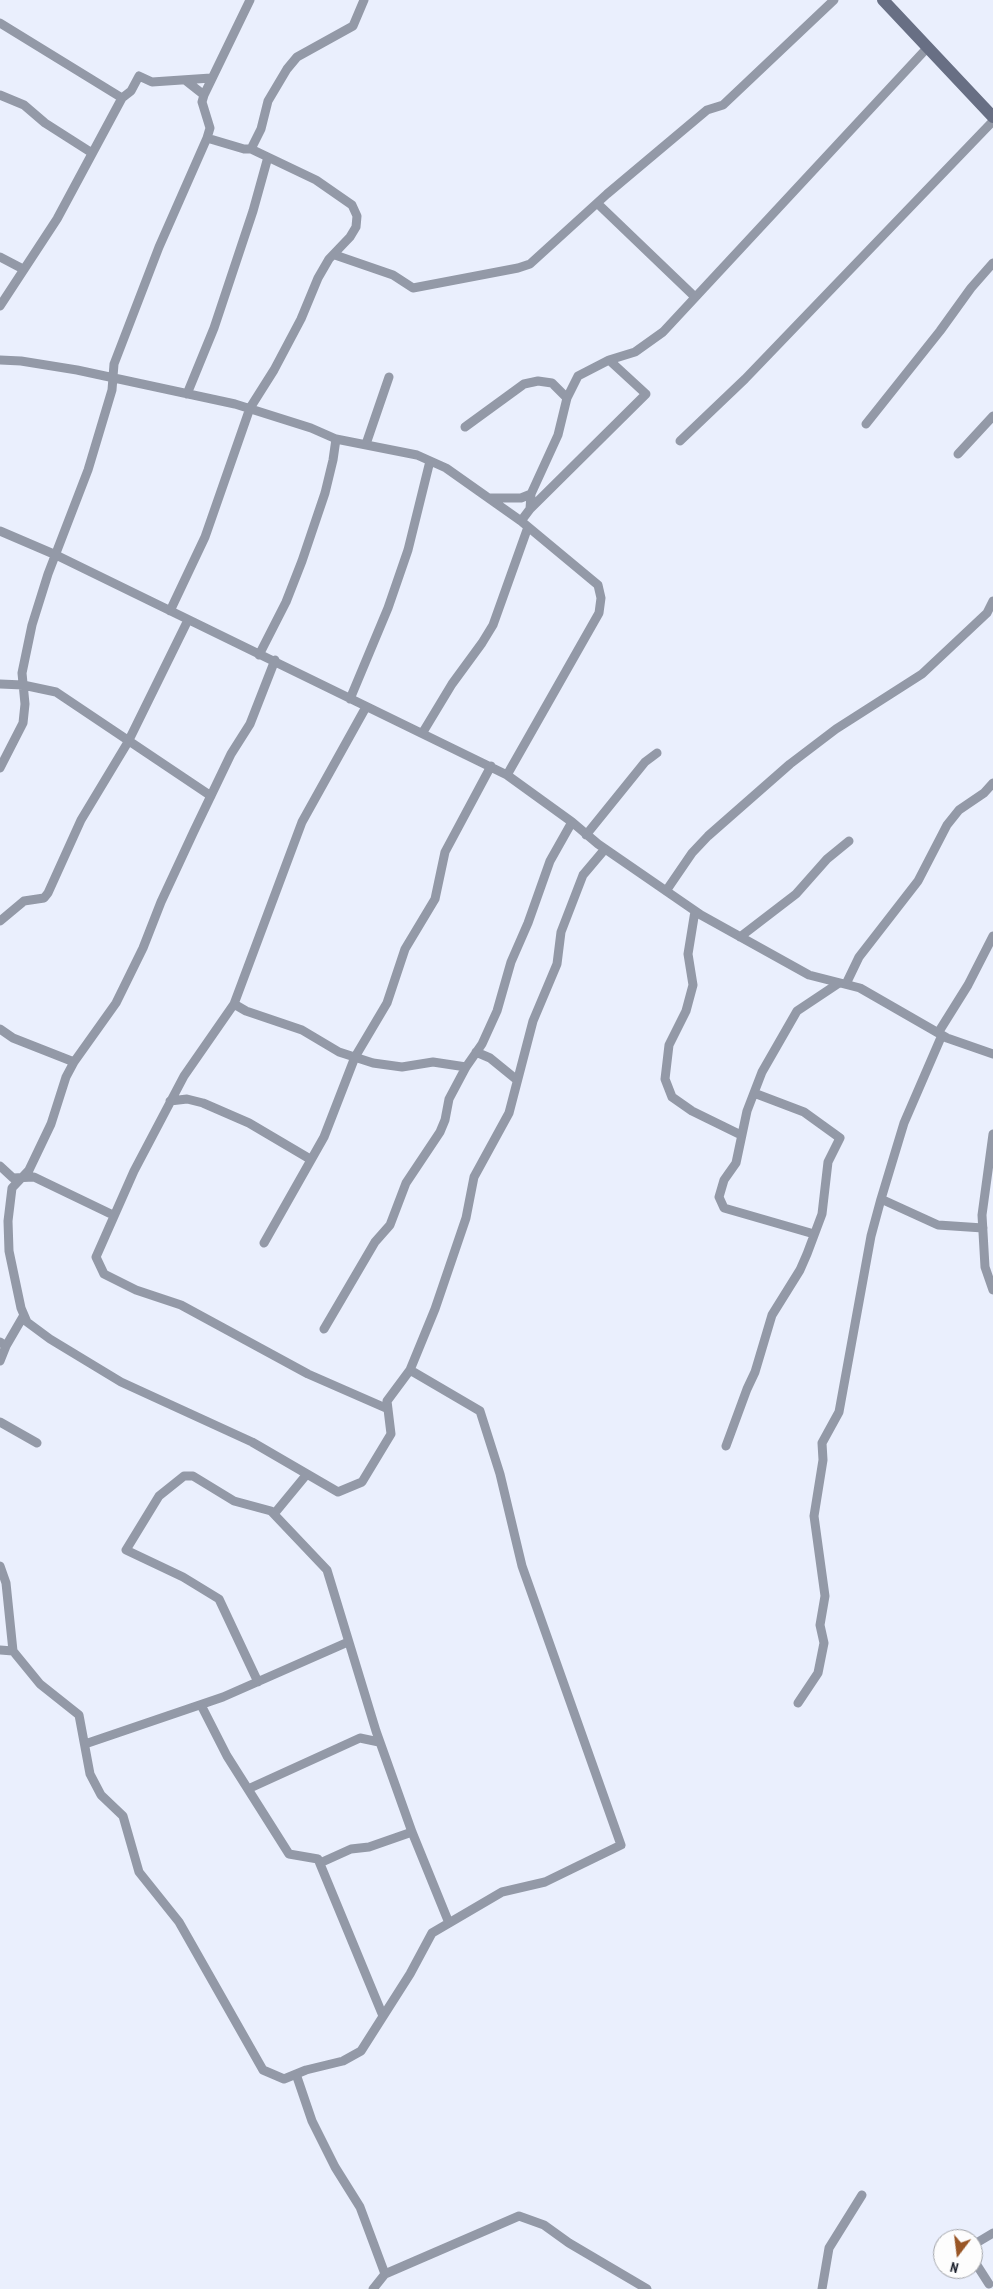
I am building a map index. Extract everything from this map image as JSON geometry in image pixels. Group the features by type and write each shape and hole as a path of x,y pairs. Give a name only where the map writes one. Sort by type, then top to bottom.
{"street":[{"path":"0,768 23,723 25,704 23,685 24,660 32,626 88,470 114,380 114,364 119,348 159,248 207,138 210,128 202,102 204,95 250,0"},
{"path":"251,149 261,129 268,101 287,69 297,57 353,26 364,0"},
{"path":"335,255 392,274 413,288 426,287 530,264 597,203 707,110 722,105 834,0"},
{"path":"883,0 993,117"},
{"path":"0,23 122,98"},
{"path":"423,732 452,684 493,626 530,509 531,494 558,435 567,398 578,376 608,360 635,352 663,332 928,46"},
{"path":"0,308 22,269 57,219 122,98 131,91 139,76 152,82 212,78"},
{"path":"185,80 204,95"},
{"path":"0,95 24,105 45,123 92,153"},
{"path":"680,441 752,372 993,121"},
{"path":"170,611 205,537 250,408 274,370 301,319 318,278 330,259 356,226 356,216 352,205 316,180 251,149 244,149 207,138"},
{"path":"187,394 214,328 253,211 268,157"},
{"path":"597,203 695,297"},
{"path":"0,257 22,269"},
{"path":"866,424 940,331 971,288 993,263"},
{"path":"0,360 21,360 77,370 114,380 250,408 284,421 311,428 336,439 417,455 446,468 525,524 598,585 601,598 598,613 507,774"},
{"path":"530,509 646,394 608,360"},
{"path":"366,444 389,377"},
{"path":"465,427 524,384 531,382 552,383 567,398"},
{"path":"958,454 993,416"},
{"path":"259,655 286,602 302,561 325,493 336,439"},
{"path":"350,699 388,608 408,550 430,461"},
{"path":"489,498 520,498 531,494"},
{"path":"0,531 56,555 507,774 605,849 695,911 740,937 809,975 860,988 940,1034 993,1054"},
{"path":"666,891 692,853 708,836 798,758 836,729 922,674 987,613 993,601"},
{"path":"0,921 24,901 44,898 48,893 81,820 128,742 188,620"},
{"path":"275,660 250,724 231,754 116,1003 74,1062 66,1077 51,1124 23,1178 12,1188 8,1220 8,1251 26,1322 50,1339 121,1382 252,1442 338,1492 362,1482 391,1434 387,1401 410,1370 435,1309 466,1218 474,1177 509,1113 533,1021 557,964 561,932 583,875 589,865 605,849"},
{"path":"0,684 23,685 56,692 211,796"},
{"path":"366,707 302,822 234,1004 184,1076 170,1101 113,1216 96,1258 104,1274 136,1290 181,1305 308,1374 388,1409"},
{"path":"586,835 644,762 657,753"},
{"path":"264,1243 324,1137 355,1057 387,1003 405,949 434,899 445,852 491,766"},
{"path":"814,1234 724,1208 719,1197 724,1180 736,1163 741,1135 762,1072 797,1011 842,984 859,957 918,880 947,825 960,810 984,793 993,783"},
{"path":"324,1329 374,1242 390,1225 406,1182 440,1132 445,1120 449,1099 466,1067 482,1044 497,1011 511,962 528,923 550,861 572,822"},
{"path":"740,937 796,894 827,859 849,840"},
{"path":"695,911 688,954 693,986 686,1011 669,1046 665,1079 672,1097 692,1111 741,1135"},
{"path":"798,1703 818,1673 824,1644 820,1625 825,1596 814,1516 823,1460 822,1443 839,1412 869,1244 904,1123 940,1034 993,936"},
{"path":"234,1004 254,1014 302,1030 339,1052 374,1063 402,1067 433,1062 466,1067"},
{"path":"0,1029 13,1038 74,1062"},
{"path":"476,1052 490,1058 517,1080"},
{"path":"726,1446 755,1372 772,1315 800,1270 822,1214 828,1162 840,1138 804,1112 754,1093"},
{"path":"170,1101 186,1099 203,1103 249,1123 310,1159"},
{"path":"993,1134 990,1185 982,1215 985,1267 993,1290"},
{"path":"0,1166 13,1178 34,1177 113,1216"},
{"path":"881,1199 938,1225 983,1228"},
{"path":"0,1361 3,1344 24,1315"},
{"path":"0,1566 6,1583 13,1651 25,1663 40,1684 79,1715 90,1774 101,1795 123,1816 139,1872 179,1922 263,2070 284,2079 306,2070 343,2062 362,2050 410,1974 432,1933 502,1892 545,1882 621,1845 522,1566 500,1474 480,1411 410,1370"},
{"path":"0,1422 37,1443"},
{"path":"274,1514 307,1474"},
{"path":"258,1682 220,1599 176,1574 126,1550 159,1496 184,1476 193,1476 234,1501 271,1511 327,1570 379,1742 412,1832 449,1923"},
{"path":"85,1744 201,1705 348,1642"},
{"path":"0,1650 13,1651"},
{"path":"201,1705 227,1756 289,1854 318,1859 383,2016"},
{"path":"248,1789 360,1738 379,1742"},
{"path":"320,1863 351,1849 369,1847 412,1832"},
{"path":"296,2074 312,2121 334,2167 360,2207 385,2274"},
{"path":"822,2289 829,2248 862,2195"},
{"path":"373,2289 385,2274 519,2216 544,2225 569,2243 647,2289"},
{"path":"983,2275 989,2284"}]}
